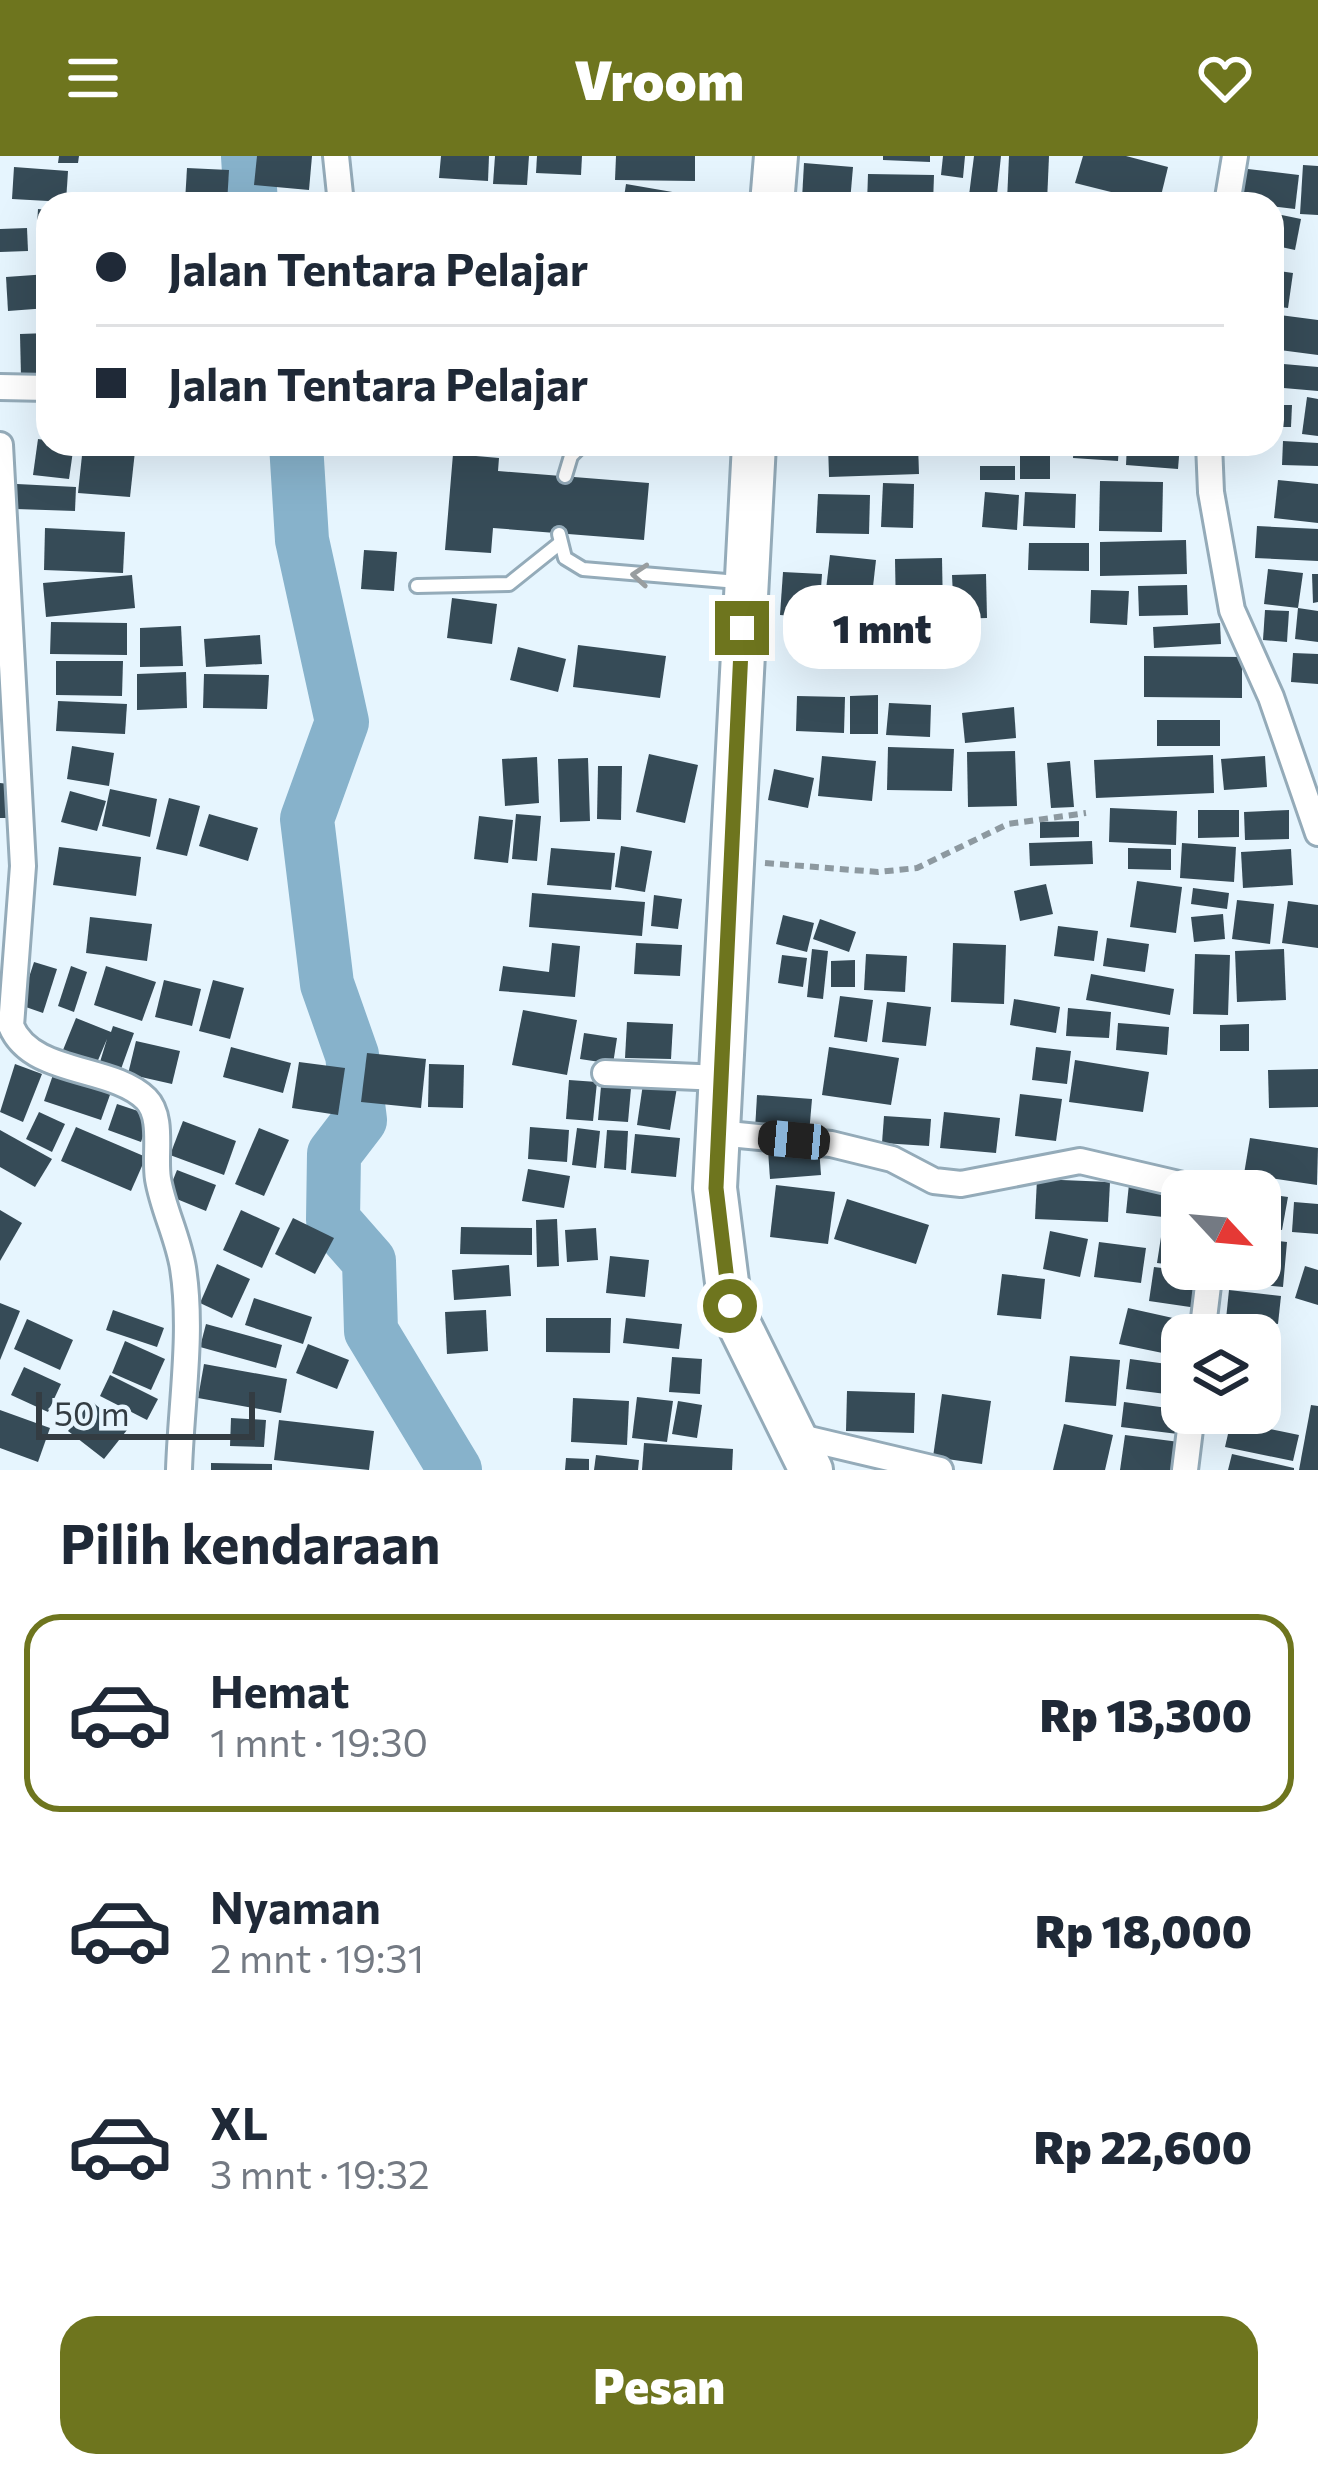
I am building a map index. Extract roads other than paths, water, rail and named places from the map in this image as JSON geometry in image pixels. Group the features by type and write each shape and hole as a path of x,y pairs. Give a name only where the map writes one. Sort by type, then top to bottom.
{"highway":[{"path":"773,192 776,156"},
{"path":"750,456 716,1188 730,1306 801,1452"}],"street":[{"path":"336,156 339,192"},
{"path":"1229,192 1235,156"},
{"path":"0,387 36,388"},
{"path":"0,445 23,866 11,1026 26,1045 148,1100 156,1117 159,1185 183,1270 178,1470"},
{"path":"1210,456 1211,492 1232,610 1280,719 1318,833"},
{"path":"605,1073 721,1078"},
{"path":"718,1133 831,1144 892,1159 934,1181 961,1184 1080,1161 1161,1176"},
{"path":"1185,1470 1189,1434"},
{"path":"801,1452 940,1470"}],"lane":[{"path":"565,476 573,456"},
{"path":"417,586 509,584 559,539 565,558 583,569 745,582"}],"waterway":[{"path":"248,156 250,192"},
{"path":"297,456 302,540 342,722 307,819 327,984 352,1055 360,1120 334,1154 333,1220 369,1261 371,1331 455,1470"}]}
